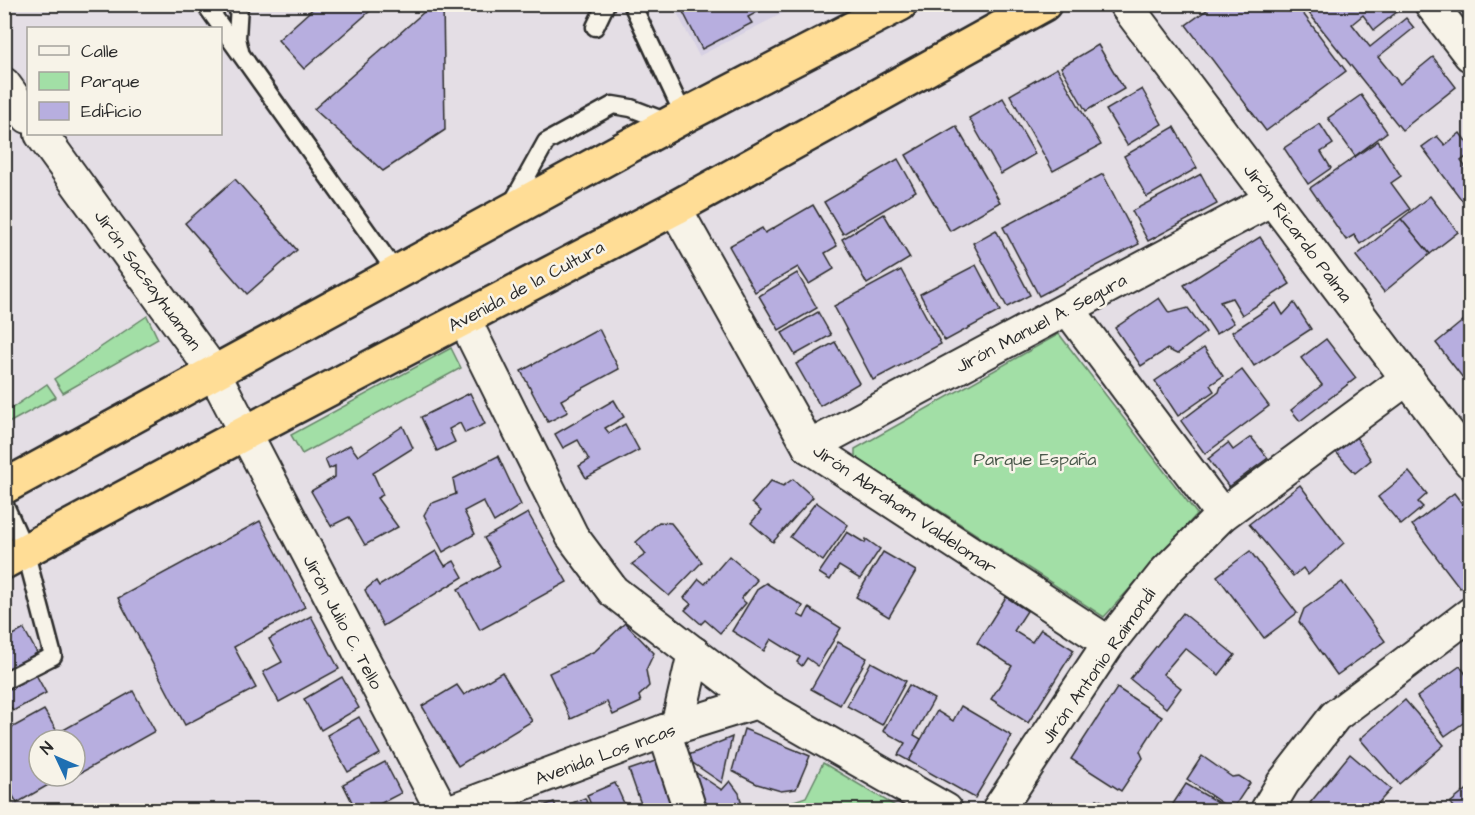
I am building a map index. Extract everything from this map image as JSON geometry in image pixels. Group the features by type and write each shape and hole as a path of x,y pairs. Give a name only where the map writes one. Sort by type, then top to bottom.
{"highway":[{"path":"4,487 677,120 900,4"},
{"name":"Avenida de la Cultura","path":"15,556 675,208 1044,4"}],"street":[{"path":"1431,4 1470,55"},
{"name":"Jirón Ricardo Palma","path":"1126,5 1470,462"},
{"path":"4,84 27,116"},
{"name":"Jirón Sacsayhuaman","path":"42,135 213,371 245,433"},
{"name":"Jirón Manuel A. Segura","path":"809,447 1272,199"},
{"name":"Jirón Abraham Valdelomar","path":"675,208 809,447 1110,643"},
{"path":"1068,309 1222,515"},
{"path":"464,318 572,536 613,591 758,702 946,810"},
{"name":"Jirón Antonio Raimondi","path":"998,810 1110,643 1167,570 1222,515 1408,378"},
{"name":"Jirón Julio C. Tello","path":"245,433 442,810"},
{"path":"1267,810 1283,783 1335,716 1470,614"},
{"path":"690,810 671,729 694,653"},
{"name":"Avenida Los Incas","path":"453,810 671,729 758,702"}],"lane":[{"path":"205,4 221,27"},
{"path":"239,4 237,38 241,55"},
{"path":"595,27 606,4"},
{"path":"632,4 677,120"},
{"path":"222,28 396,272"},
{"path":"507,212 546,142 613,105 677,120"},
{"path":"4,503 15,556 53,656 4,681"}],"shaded area":[{"path":"673,5 799,5 699,56"}],"green space":[{"path":"147,316 158,339 63,393 54,379"},
{"name":"Parque España","path":"1059,334 1197,514 1104,617 911,492 855,459 855,449"},
{"path":"451,348 461,368 302,454 291,435"},
{"path":"47,384 56,397 5,425 5,413"},
{"path":"823,763 902,810 851,810 844,806 841,810 777,810 779,806 806,797"}],"building":[{"path":"318,4 378,4 304,69 278,40"},
{"path":"433,4 443,4 445,130 383,171 314,109"},
{"path":"679,4 772,4 748,17 752,23 702,49"},
{"path":"1215,4 1296,4 1346,71 1266,131 1186,25"},
{"path":"1320,4 1401,4 1403,7 1374,30 1363,15 1352,24 1370,47 1406,18 1414,28 1378,57 1400,84 1433,57 1456,87 1402,130 1309,13"},
{"path":"1098,45 1124,89 1086,111 1061,67"},
{"path":"1057,68 1101,145 1053,171 1010,95"},
{"path":"1142,89 1162,124 1127,145 1106,110"},
{"path":"1361,95 1387,132 1355,156 1328,118"},
{"path":"1003,98 1035,154 1001,174 969,118"},
{"path":"1320,124 1333,144 1321,152 1331,168 1308,184 1284,148"},
{"path":"956,126 1000,202 950,231 906,155"},
{"path":"1174,127 1197,168 1147,197 1124,156"},
{"path":"1460,133 1470,147 1470,154 1461,161 1470,173 1470,211 1422,147 1437,136 1445,145"},
{"path":"1378,141 1401,176 1391,183 1410,209 1360,244 1354,235 1346,240 1310,188"},
{"path":"898,159 916,191 843,234 824,202"},
{"path":"1103,174 1139,244 1039,296 1003,227"},
{"path":"1201,174 1217,204 1148,241 1132,211"},
{"path":"235,179 297,250 247,294 185,223"},
{"path":"1430,196 1458,232 1430,254 1401,219"},
{"path":"813,205 837,246 825,253 834,269 809,284 798,267 755,292 729,246 762,228 765,233"},
{"path":"884,214 910,258 867,284 842,239"},
{"path":"1401,219 1430,254 1384,292 1356,256"},
{"path":"996,230 1030,295 1007,307 973,243"},
{"path":"1260,237 1290,284 1242,315 1232,298 1220,302 1234,323 1216,334 1184,285"},
{"path":"976,265 1000,311 945,341 920,294"},
{"path":"901,270 941,344 873,380 834,306"},
{"path":"797,273 817,308 779,330 759,296"},
{"path":"1159,298 1169,313 1188,308 1206,332 1177,354 1167,349 1141,366 1115,328"},
{"path":"1276,303 1283,315 1294,303 1311,329 1254,366 1232,332"},
{"path":"818,312 831,335 795,355 782,333"},
{"path":"1470,315 1470,372 1463,378 1436,343"},
{"path":"599,329 619,369 561,400 568,412 548,422 521,371"},
{"path":"1326,339 1356,378 1300,421 1291,410 1322,385 1301,358"},
{"path":"835,342 859,383 820,406 796,364"},
{"path":"1204,348 1223,376 1210,385 1214,391 1178,416 1155,381"},
{"path":"1242,370 1269,406 1205,454 1181,421 1219,392 1221,386"},
{"path":"470,393 485,424 465,433 460,423 449,429 455,442 437,451 421,417"},
{"path":"614,400 624,417 605,428 609,433 625,424 639,450 586,478 579,466 589,460 578,440 563,448 555,434"},
{"path":"403,426 413,448 373,473 383,495 377,498 398,527 365,545 349,517 331,526 311,491 335,477 335,466 329,469 325,459 350,445 358,456"},
{"path":"1251,437 1268,458 1229,487 1208,459 1228,443 1233,450"},
{"path":"1356,437 1371,460 1355,473 1336,452"},
{"path":"498,456 521,505 494,522 483,501 464,511 475,534 443,552 424,515 430,504 456,494 453,479"},
{"path":"1409,472 1427,494 1418,502 1423,507 1401,525 1378,497"},
{"path":"793,479 813,497 773,542 751,523 761,511 752,503 771,481 783,486"},
{"path":"1300,485 1344,543 1308,575 1303,568 1293,576 1249,524"},
{"path":"1454,493 1470,514 1470,580 1460,588 1412,525"},
{"path":"816,502 848,525 823,561 790,537"},
{"path":"528,513 567,582 480,630 458,589 500,566 484,538"},
{"path":"260,521 305,607 234,647 256,688 185,725 118,598"},
{"path":"659,522 671,523 702,562 669,596 632,564 646,554 636,542"},
{"path":"847,532 865,543 866,539 880,549 860,579 839,566 830,580 819,573"},
{"path":"436,551 445,566 454,561 463,577 383,626 365,590 376,581 379,586"},
{"path":"1250,551 1297,613 1264,638 1217,576"},
{"path":"883,552 916,571 889,617 856,597"},
{"path":"729,556 757,580 741,599 746,603 720,633 705,620 701,624 685,610 691,604 684,598 699,579 705,584"},
{"path":"1342,582 1385,641 1337,675 1299,622 1304,609"},
{"path":"766,583 803,606 798,615 804,618 809,608 841,628 818,666 807,658 802,666 797,662 800,657 771,639 764,651 732,631 758,588"},
{"path":"1006,597 1027,611 1014,631 1032,642 1041,629 1074,650 1028,723 991,699 1012,666 977,643"},
{"path":"1183,613 1235,655 1219,675 1185,648 1163,674 1181,688 1166,708 1130,679"},
{"path":"311,616 339,669 279,702 263,672 282,662 269,639"},
{"path":"625,623 654,653 646,670 649,686 639,696 641,702 613,715 607,702 571,719 549,673 595,651"},
{"path":"24,629 37,653 4,672 4,640"},
{"path":"838,642 867,658 840,705 811,689"},
{"path":"871,662 906,681 882,725 847,706"},
{"path":"1460,666 1470,680 1470,718 1445,736 1417,697"},
{"path":"34,671 46,693 13,711 4,696 4,688"},
{"path":"502,672 532,721 458,766 422,706 457,685 464,695"},
{"path":"342,677 359,708 321,730 304,699"},
{"path":"909,685 934,699 914,735 921,739 909,761 898,755 905,743 883,731"},
{"path":"1117,688 1162,717 1140,751 1143,758 1121,791 1071,759"},
{"path":"133,691 155,731 87,769 87,728 67,728"},
{"path":"1405,700 1444,745 1399,784 1360,739"},
{"path":"961,706 1012,736 975,798 909,761 937,711 953,721"},
{"path":"44,710 55,728 27,728 27,788 43,788 17,803 4,781 4,732"},
{"path":"359,717 380,754 348,772 327,735"},
{"path":"744,729 810,756 796,789 781,791 757,784 732,771"},
{"path":"732,737 722,783 684,757"},
{"path":"1350,754 1391,789 1372,810 1318,810 1310,803"},
{"path":"1202,756 1232,777 1239,776 1250,783 1232,810 1187,779"},
{"path":"664,758 682,810 643,810 629,770"},
{"path":"385,762 401,793 368,810 356,810 343,784"},
{"path":"683,764 722,790 730,781 739,793 743,810 699,810"},
{"path":"615,783 627,810 593,810 587,795"},
{"path":"1186,784 1231,810 1169,810"},
{"path":"1470,787 1470,810 1455,810 1450,803"},
{"path":"4,797 17,810 4,810"},
{"path":"585,798 590,810 533,810 554,802 557,809"},
{"path":"1097,799 1120,810 1091,810"},
{"path":"1430,802 1439,810 1422,810"}]}
